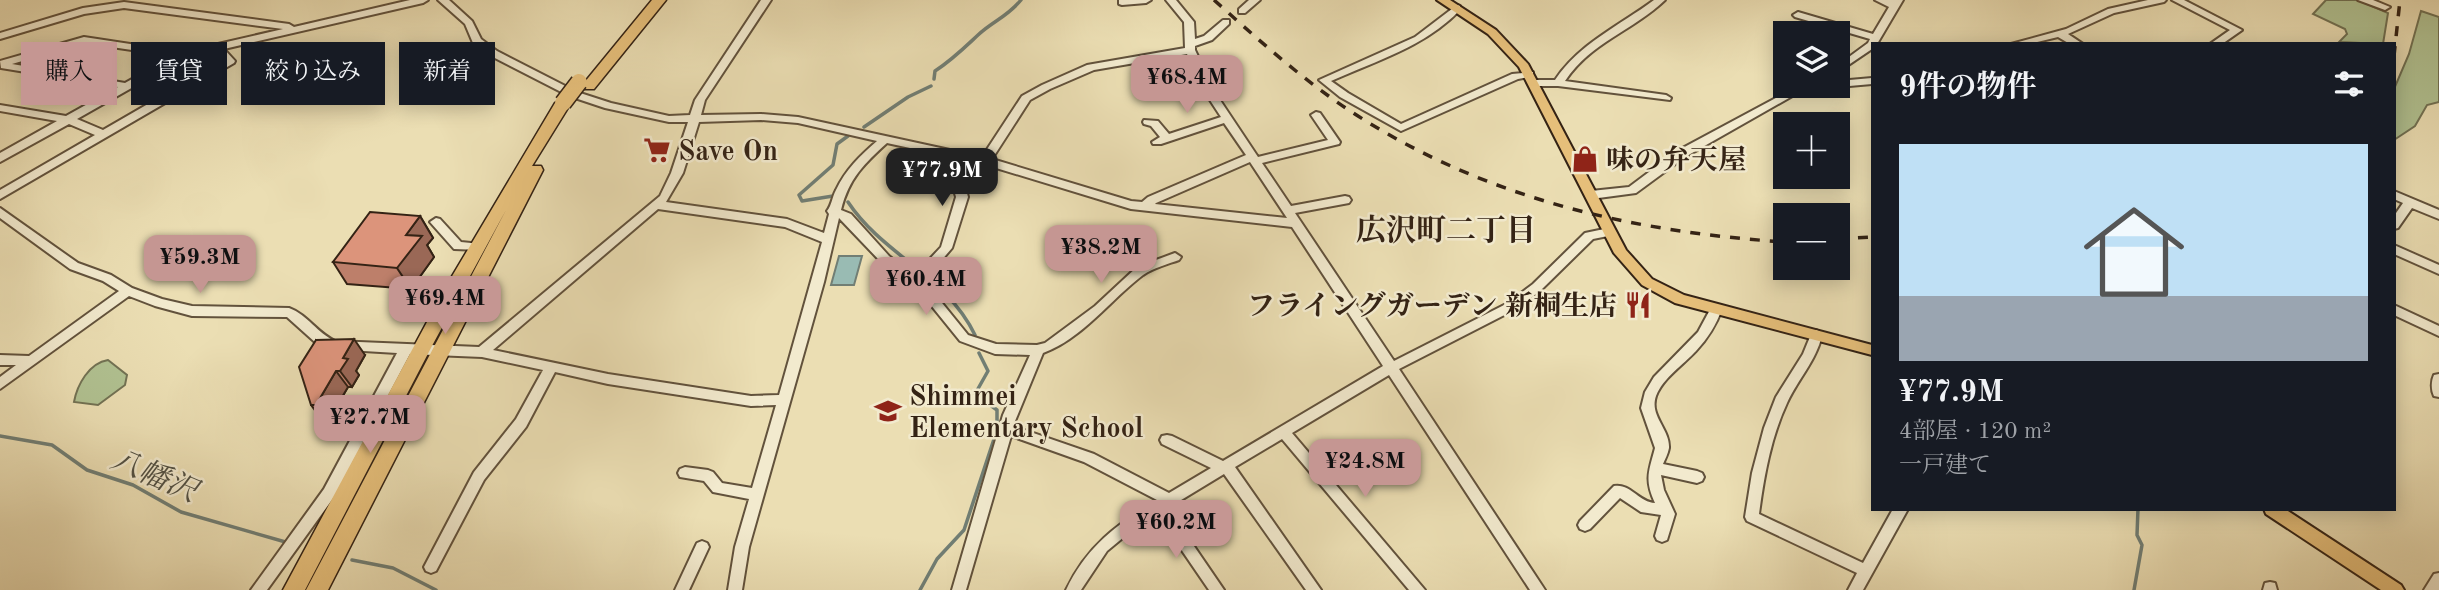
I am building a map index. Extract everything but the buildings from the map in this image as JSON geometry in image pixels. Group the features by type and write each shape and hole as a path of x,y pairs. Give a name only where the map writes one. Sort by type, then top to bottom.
{"highway":[{"path":"294,590 477,247 530,154 646,0"},
{"path":"584,84 659,0"},
{"path":"317,590 422,351 525,187 569,105"}],"main road":[{"path":"1442,0 1500,39 1531,79 1609,232 1629,265 1647,282 1680,299 1871,350"},
{"path":"2275,511 2395,590"}],"street":[{"path":"158,0 202,8 204,10 201,14"},
{"path":"227,45 423,0"},
{"path":"443,0 469,23 482,46 573,94 650,116 695,120 776,117 953,154 1143,207 1296,223"},
{"path":"482,352 657,205 674,180 704,94 766,0"},
{"path":"1122,2 1146,0"},
{"path":"1171,0 1189,22 1190,47 1227,118 1538,590"},
{"path":"1242,11 1255,0"},
{"path":"1558,83 1587,47 1615,32 1660,0"},
{"path":"1798,15 1874,42 1897,3 1881,0"},
{"path":"2024,42 2059,33 2111,11 2161,0"},
{"path":"2177,0 2237,30 2218,42"},
{"path":"2363,0 2385,7"},
{"path":"0,36 83,11 124,5 281,25 291,30"},
{"path":"1457,8 1441,24 1419,38 1324,80 1344,95 1401,128 1516,76 1666,98"},
{"path":"985,162 1026,98 1091,67 1190,47 1208,38 1226,22"},
{"path":"2059,33 2075,42"},
{"path":"0,64 84,40 131,47"},
{"path":"1850,60 1871,44"},
{"path":"0,64 120,84 124,87"},
{"path":"1850,83 1871,81"},
{"path":"1,157 131,83"},
{"path":"1591,194 1632,190 1681,155 1783,98"},
{"path":"0,195 153,105"},
{"path":"0,108 69,120 103,134"},
{"path":"1143,207 1153,200 1254,159 1335,142 1316,115"},
{"path":"1148,122 1154,123 1162,140 1227,118"},
{"path":"734,590 741,547 784,400 833,211 850,173 885,139"},
{"path":"921,276 946,248 962,197 952,161 953,154"},
{"path":"2396,196 2439,215"},
{"path":"1288,210 1345,200"},
{"path":"2396,222 2410,202"},
{"path":"657,205 787,223 827,239"},
{"path":"833,211 847,217 885,259 921,276 970,342 995,349 1038,351 1049,346 1099,309 1141,270 1175,257"},
{"path":"0,212 74,266 107,278 128,292 166,306 192,311 289,313 300,319 319,341 334,346 482,352 551,367 751,401 784,400"},
{"path":"436,222 458,246 477,247"},
{"path":"1073,590 1108,541 1165,503 1391,368 1511,306 1537,287 1589,236 1609,232"},
{"path":"2396,251 2439,270"},
{"path":"0,384 28,361 128,292"},
{"path":"1662,537 1668,517 1656,492 1656,468 1662,448 1649,411 1649,396 1658,380 1690,351 1713,320 1716,309"},
{"path":"2396,311 2439,331"},
{"path":"1816,335 1808,363 1789,387 1776,411 1752,517 1866,571"},
{"path":"258,590 422,351"},
{"path":"959,590 1006,429 1038,351"},
{"path":"0,360 28,361"},
{"path":"431,567 479,476 521,423 551,367"},
{"path":"2439,379 2439,392"},
{"path":"1006,429 1089,458 1165,503 1217,590"},
{"path":"1283,431 1418,590"},
{"path":"1167,440 1225,467 1314,590"},
{"path":"1656,468 1697,477"},
{"path":"685,473 708,476 718,488 757,495"},
{"path":"1585,525 1619,490 1646,508 1666,509"},
{"path":"1856,590 1900,511"},
{"path":"682,590 702,547"},
{"path":"2431,590 2439,579"}],"green space":[{"path":"2326,0 2358,0 2388,13 2383,42 2339,42 2347,34 2345,29 2313,14"},
{"path":"2421,11 2439,17 2439,102 2427,105 2415,126 2396,139 2396,84 2409,54"},
{"path":"108,360 127,375 125,385 98,405 74,402 85,376 95,365"}],"water":[{"path":"839,256 862,256 854,285 831,285"}],"waterway":[{"path":"934,79 935,71 1021,0"},
{"path":"864,127 908,97 931,86"},
{"path":"833,196 802,201 799,195 833,165 837,144 848,136"},
{"path":"848,202 862,221 948,297 975,335"},
{"path":"920,590 937,559 964,530 997,430 997,410 975,394 988,371 979,353"},
{"name":"八幡沢","path":"0,436 52,445 87,470 133,485 181,512 289,543"},
{"path":"2134,590 2142,545 2137,535 2138,511"},
{"name":"八幡沢","path":"352,560 393,568 436,590"}],"railway":[{"path":"1214,0 1320,90 1407,145 1458,169 1510,190 1617,220 1672,230 1773,241"},
{"path":"2396,42 2400,0"},
{"path":"1850,238 1871,237"}],"place":[{"name":"Save On","path":"657,150"},
{"name":"味の弁天屋","path":"1585,159"},
{"name":"フライングガーデン 新桐生店","path":"1638,305"},
{"name":"Shimmei Elementary School","path":"888,411"}],"district":[{"name":"広沢町二丁目","path":"1446,230"}]}
